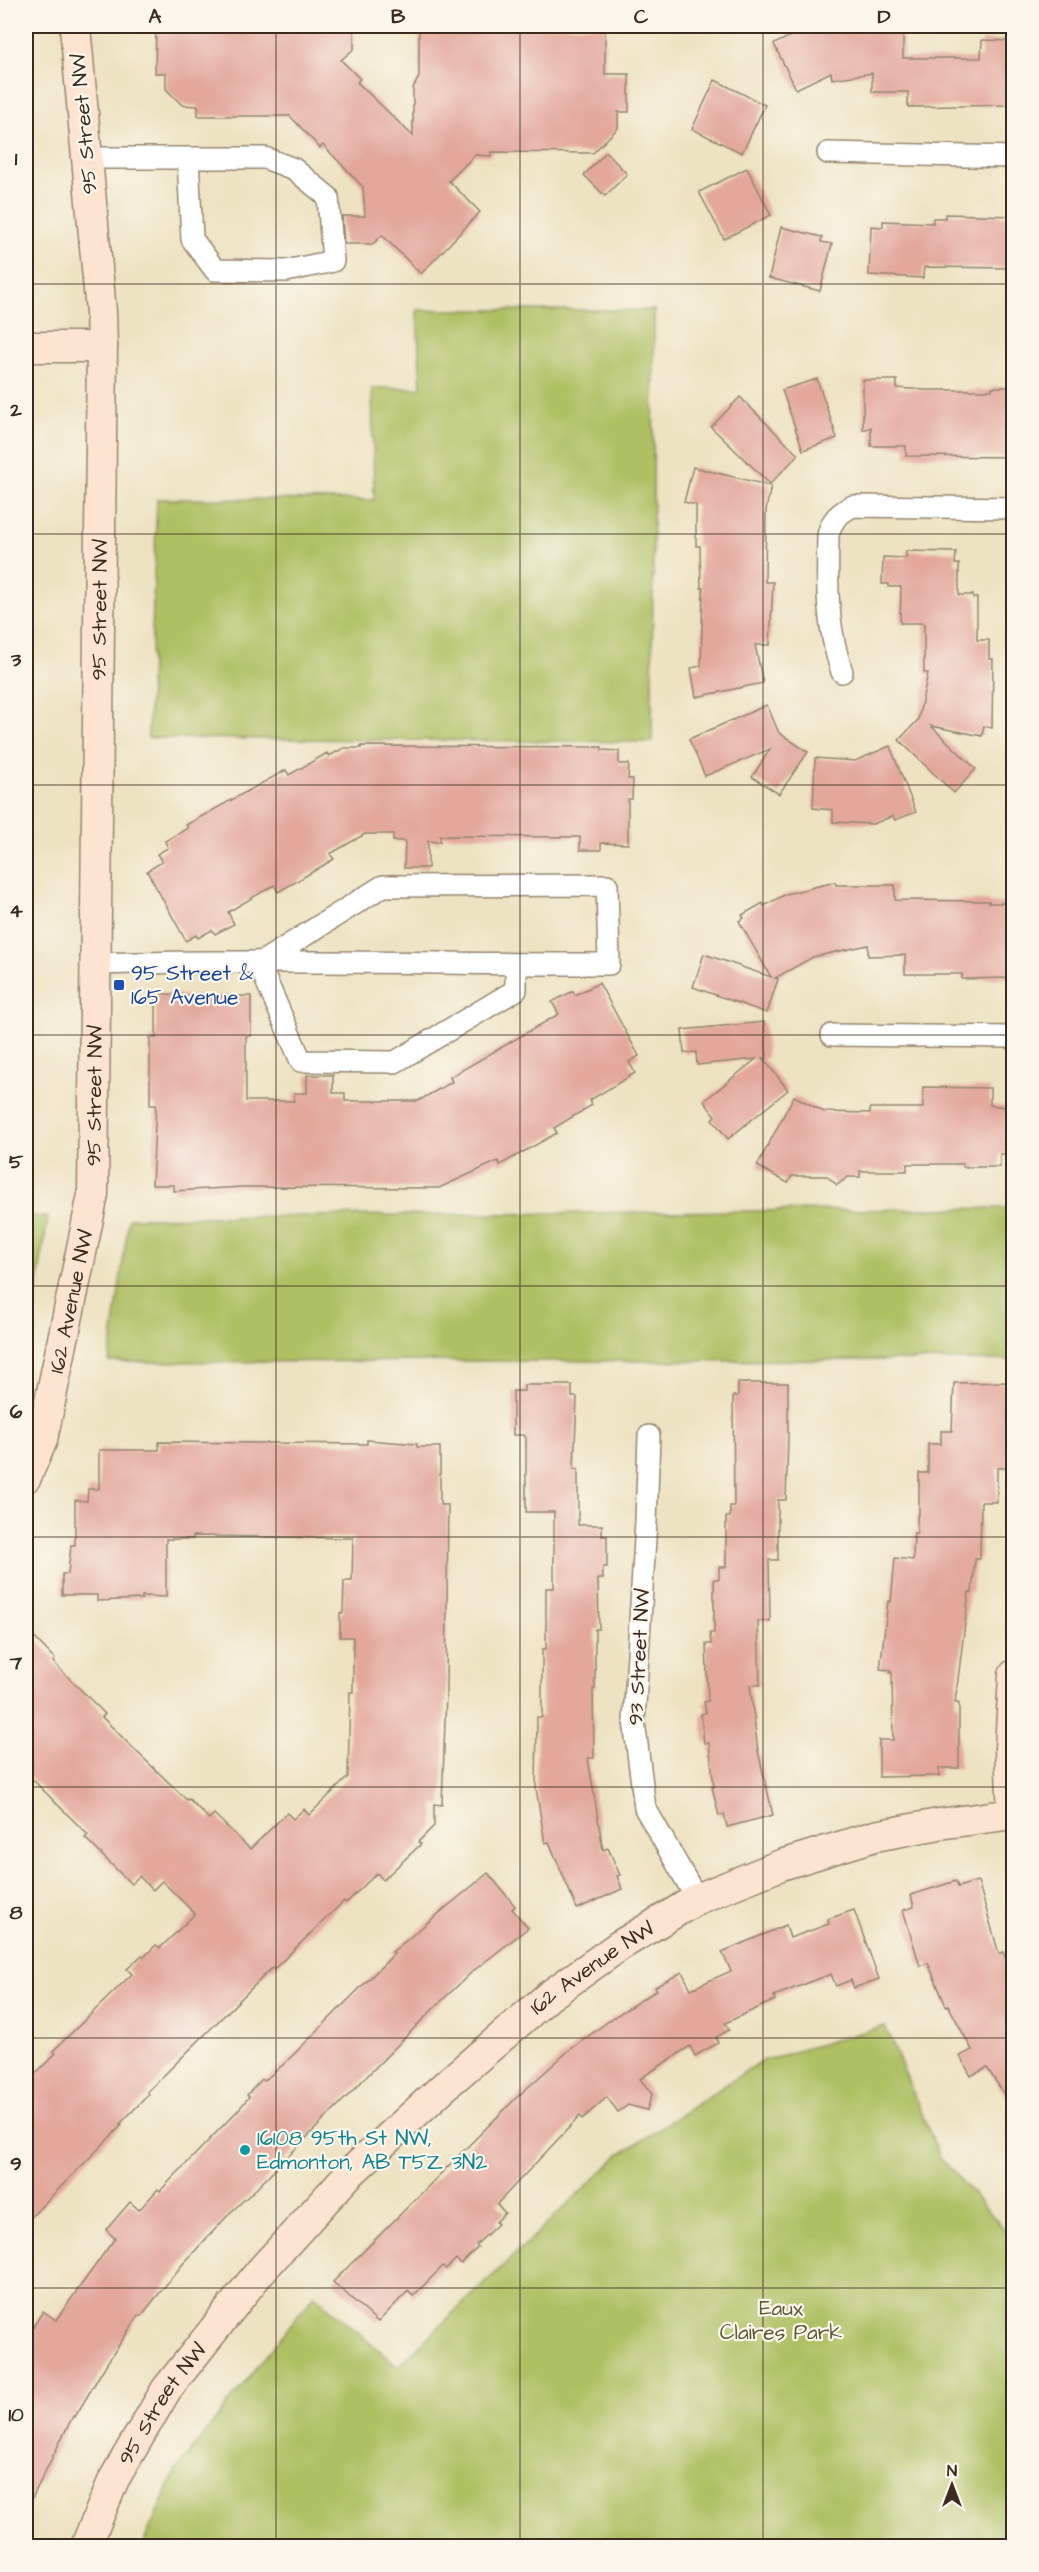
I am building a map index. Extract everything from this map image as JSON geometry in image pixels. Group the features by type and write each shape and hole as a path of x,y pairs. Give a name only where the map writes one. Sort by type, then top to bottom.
{"street":[{"name":"95 Street NW","path":"75,26 101,312 102,347 93,1195"},
{"path":"828,153 1014,157"},
{"path":"87,158 188,158 265,158 294,169 328,197 333,261 286,271 215,270 192,239 188,158"},
{"path":"26,347 102,347"},
{"path":"842,672 827,609 828,535 831,524 839,513 854,506 1014,508"},
{"path":"96,964 609,964 607,885 383,886 259,963"},
{"path":"259,963 301,1061 395,1062 516,990 516,964"},
{"path":"832,1035 1014,1037"},
{"name":"162 Avenue NW","path":"26,1477 42,1440 93,1195"},
{"name":"93 Street NW","path":"649,1436 634,1721 645,1808 697,1899"},
{"path":"1013,1817 1010,1749 1014,1675"},
{"name":"162 Avenue NW","path":"259,2273 349,2174 447,2084 540,2004 619,1946 697,1899 781,1866 874,1836 939,1824 1013,1817"},
{"name":"95 Street NW","path":"86,2547 114,2479 166,2390 259,2273"}],"green space":[{"path":"417,310 654,310 652,742 148,738 157,499 374,500 372,388 421,388"},
{"path":"1013,1208 1013,1360 109,1362 129,1218"},
{"path":"26,1216 48,1217 26,1359"},
{"name":"Eaux Claires Park","path":"885,2026 940,2157 1013,2239 1013,2546 142,2546 176,2470 314,2295 398,2366 619,2155 762,2061"}],"building":[{"path":"156,26 354,26 354,49 341,60 360,79 357,82 413,136 413,88 419,77 419,26 605,26 605,74 629,74 629,112 618,112 618,128 593,153 491,152 491,156 475,155 449,181 480,212 421,274 382,235 373,244 344,244 342,216 365,216 363,187 323,145 320,148 290,116 198,116 198,106 182,105 166,89 166,73 155,73"},
{"path":"811,26 903,26 903,58 981,58 982,40 1013,41 1011,105 908,107 908,92 872,92 872,73 832,79 831,72 796,89 774,44"},
{"path":"715,80 765,105 742,153 692,129"},
{"path":"606,152 627,174 605,196 584,175"},
{"path":"747,168 771,215 724,239 699,192"},
{"path":"945,214 1014,216 1014,268 924,267 923,278 869,275 871,226 883,227 883,221 933,223 933,218 945,218"},
{"path":"781,227 822,237 821,242 832,244 820,291 769,278"},
{"path":"817,379 837,438 803,450 782,390"},
{"path":"863,380 897,380 897,388 925,390 992,390 992,387 1014,387 1014,457 906,456 906,446 871,446 871,427 863,430"},
{"path":"740,397 798,455 770,484 711,427"},
{"path":"693,467 771,486 766,510 765,582 773,582 770,645 755,645 763,683 696,697 691,668 701,666 703,588 701,588 700,546 696,546 696,505 684,502"},
{"path":"906,551 956,552 955,564 959,564 959,595 973,595 973,598 977,598 977,640 989,640 989,659 993,659 992,728 984,726 982,736 931,726 976,769 954,793 899,740 918,720 928,673 924,673 924,623 900,623 901,587 889,587 889,584 882,584 883,557 906,558"},
{"path":"767,705 779,733 808,752 779,794 752,777 770,749 705,776 689,739"},
{"path":"361,746 602,747 602,750 619,751 619,764 629,764 628,779 633,779 632,799 628,799 628,844 601,843 601,850 580,850 580,837 440,836 440,842 428,841 428,868 404,868 405,841 393,841 393,834 365,834 330,854 334,859 278,892 274,885 228,912 234,924 215,934 212,930 198,938 196,935 186,941 147,871 162,862 157,854 168,848 165,841 188,828 186,825 286,770 289,775 327,753 329,756 344,748 361,748"},
{"path":"890,746 916,812 895,820 893,816 873,824 833,822 833,810 813,808 815,758 855,761"},
{"path":"835,882 836,885 895,885 895,900 1014,903 1014,978 962,979 962,974 905,974 905,955 868,956 868,945 813,957 775,978 778,979 767,1013 693,987 704,954 771,977 739,921 744,918 742,915 786,894"},
{"path":"599,983 639,1056 629,1062 635,1073 590,1100 592,1105 554,1128 557,1133 500,1165 498,1161 439,1188 242,1187 174,1191 174,1185 152,1185 156,1105 150,1105 150,1038 156,1038 156,993 190,996 251,996 251,1036 246,1036 246,1101 294,1101 294,1093 307,1093 307,1075 333,1075 333,1093 345,1093 345,1101 418,1101 452,1082 450,1077 559,1014 552,1002 573,991 575,995"},
{"path":"764,1022 767,1058 763,1058 788,1090 728,1139 712,1119 715,1116 704,1101 756,1059 697,1065 696,1052 684,1053 682,1030"},
{"path":"923,1087 990,1088 990,1105 1014,1108 1014,1154 1000,1154 1000,1167 963,1167 963,1164 907,1164 907,1171 860,1171 860,1177 848,1177 837,1185 827,1176 792,1176 788,1183 757,1166 794,1096 824,1112 870,1113 870,1108 923,1108"},
{"path":"1014,1382 1014,1409 1008,1409 1008,1468 997,1468 997,1502 981,1502 980,1559 975,1559 972,1593 969,1592 955,1703 959,1703 959,1768 939,1768 939,1776 879,1777 879,1740 893,1740 892,1673 890,1673 891,1670 880,1669 888,1601 891,1602 895,1558 913,1560 914,1533 917,1533 917,1515 919,1515 919,1473 928,1473 928,1444 941,1444 941,1431 952,1431 954,1383"},
{"path":"738,1383 788,1383 788,1438 786,1500 778,1500 778,1560 769,1560 770,1621 758,1621 760,1685 750,1685 758,1751 773,1815 727,1827 724,1814 719,1816 712,1787 714,1787 709,1743 704,1743 701,1714 706,1713 704,1702 708,1701 706,1644 711,1644 710,1633 714,1633 714,1579 719,1579 719,1567 726,1567 726,1517 730,1517 730,1506 734,1506 733,1396 738,1396"},
{"path":"524,1385 572,1385 572,1397 577,1397 574,1469 578,1469 578,1525 602,1525 602,1536 607,1536 607,1567 603,1567 603,1579 598,1579 599,1629 595,1629 594,1758 588,1758 603,1850 608,1848 620,1875 617,1876 622,1889 577,1909 549,1842 545,1843 536,1788 537,1717 542,1717 542,1649 546,1649 546,1588 554,1588 554,1512 526,1512 526,1438 524,1435 513,1435 513,1391 524,1391"},
{"path":"367,1440 417,1444 417,1447 440,1447 440,1505 448,1505 446,1693 442,1805 434,1804 434,1826 418,1842 421,1844 383,1880 377,1873 346,1903 344,1901 274,1969 272,1968 147,2092 149,2094 120,2124 122,2125 26,2222 26,2083 56,2053 53,2051 132,1974 127,1969 156,1945 160,1948 195,1914 162,1881 153,1890 139,1876 131,1884 85,1838 88,1835 26,1773 26,1629 55,1659 53,1662 105,1714 102,1717 137,1752 209,1819 214,1814 250,1849 287,1813 293,1819 304,1809 309,1815 348,1777 350,1692 353,1692 353,1637 340,1637 340,1613 343,1613 344,1581 352,1581 353,1538 193,1536 193,1539 166,1539 166,1597 142,1596 142,1599 97,1601 97,1595 62,1595 62,1574 68,1574 71,1545 75,1545 75,1500 87,1501 88,1489 99,1489 99,1450 159,1450 159,1442 367,1444"},
{"path":"488,1873 515,1906 512,1909 528,1928 472,1972 433,2009 231,2212 182,2265 141,2316 139,2315 75,2417 73,2416 26,2510 26,2338 43,2311 56,2320 115,2238 106,2230 130,2202 139,2210 158,2189 160,2191 239,2109 249,2097 247,2095 262,2079 264,2081 285,2063 394,1954 392,1952"},
{"path":"956,1881 958,1887 978,1881 999,1954 1003,1952 1014,1978 1014,2109 987,2068 971,2076 960,2056 972,2050 948,2005 946,2006 928,1963 920,1966 903,1910 914,1907 911,1895"},
{"path":"854,1910 879,1979 854,1988 851,1980 836,1986 831,1974 774,1996 775,2000 725,2023 729,2030 716,2037 718,2043 695,2056 690,2046 640,2079 652,2094 647,2110 628,2105 618,2112 607,2097 582,2119 580,2116 497,2204 505,2213 496,2222 498,2224 476,2245 478,2247 461,2264 456,2259 446,2269 443,2266 413,2296 408,2291 378,2322 333,2282 515,2099 567,2052 614,2017 657,1990 655,1987 682,1972 691,1989 731,1971 722,1952 786,1925 790,1938 829,1924 828,1919"}],"place":[{"name":"95 Street & 165 Avenue","path":"119,985"},
{"name":"16108 95th St NW, Edmonton, AB T5Z 3N2","path":"245,2150"}]}
